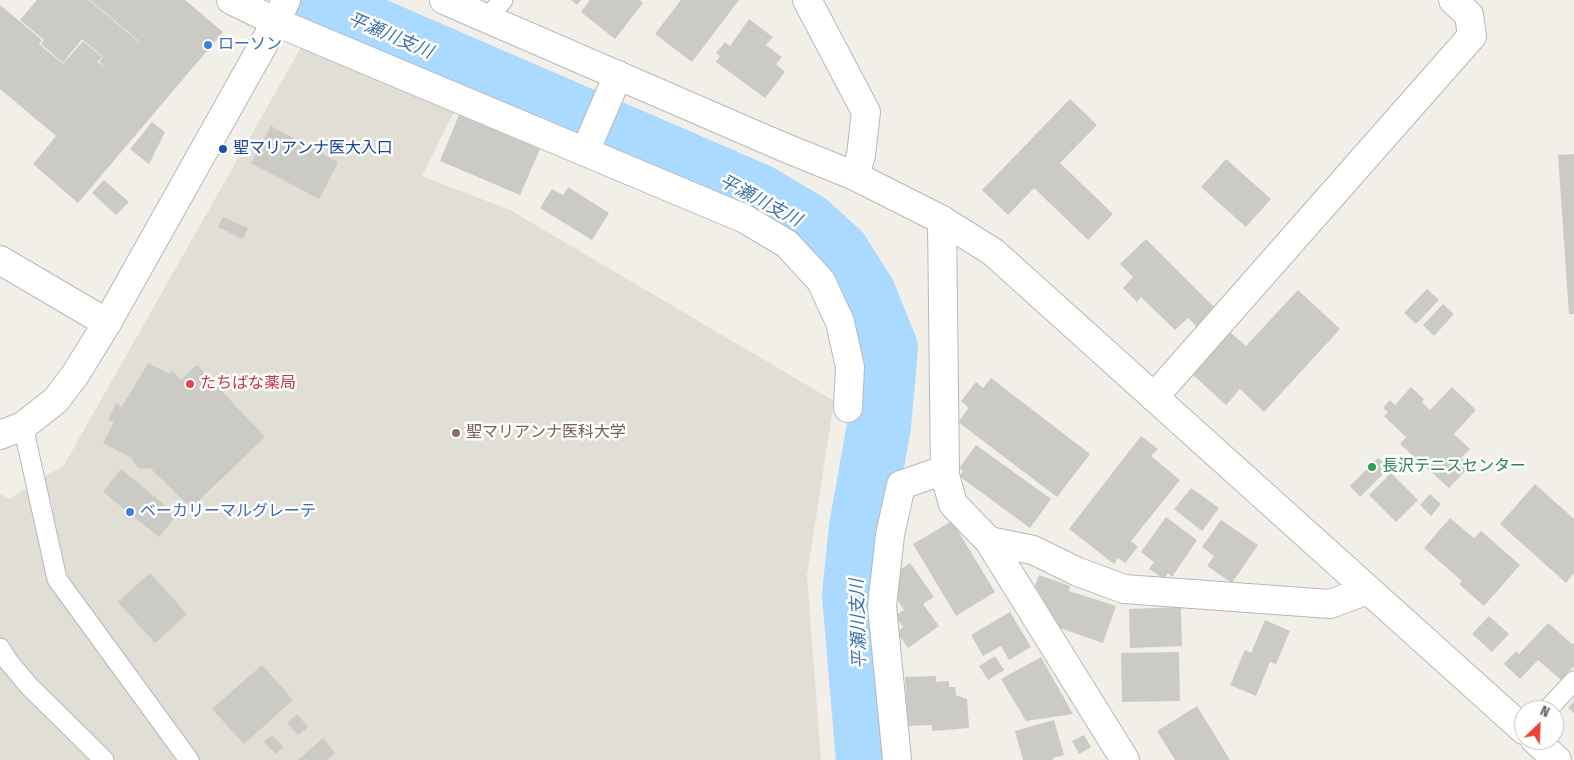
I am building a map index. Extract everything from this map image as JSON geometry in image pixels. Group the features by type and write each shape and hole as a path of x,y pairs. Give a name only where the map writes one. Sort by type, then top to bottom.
{"street":[{"path":"231,0 282,9 588,146 745,219 787,244 821,281 840,322 850,367 848,408"},
{"path":"444,0 495,9 618,75 855,176 942,220 992,252 1514,721"},
{"path":"807,0 866,112 861,155 855,176"},
{"path":"1154,397 1472,36 1469,15 1453,0"},
{"path":"12,431 56,400 75,375 107,323 282,9"},
{"path":"588,146 618,75"},
{"path":"942,220 944,470 954,504 989,541 1125,760"},
{"path":"0,260 107,323"},
{"path":"897,760 882,606 890,535 901,485 944,470"},
{"path":"989,541 1033,550 1078,572 1124,589 1330,604 1368,590"},
{"path":"1546,750 1557,760"}],"lane":[{"path":"12,431 57,579 189,760"},
{"path":"0,648 8,661 30,686 104,760"},
{"path":"1556,700 1574,681"}],"shaded area":[{"name":"聖マリアンナ医科大学","path":"303,44 455,110 422,176 510,210 834,401 807,576 821,760 0,760 0,493 9,499 64,465"}],"building":[{"path":"37,0 89,0 138,41 134,47 139,41 90,0 185,0 223,32 78,203 33,164 56,136 0,89 0,5 42,40 39,44 63,64 83,41 102,57 97,62 105,67 99,62 103,57 82,39 63,63 41,44 44,40 20,20"},
{"path":"571,0 581,0 577,5"},
{"path":"590,0 640,0 643,3 615,39 581,12"},
{"path":"681,0 739,0 692,62 655,34"},
{"path":"749,19 773,37 766,45 782,57 776,64 785,72 765,98 716,62 720,56 716,53 725,42 730,46"},
{"path":"1070,99 1097,125 1060,163 1113,214 1088,240 1034,188 1008,215 982,190"},
{"path":"459,115 540,149 520,195 440,161"},
{"path":"152,122 165,132 149,164 130,149"},
{"path":"271,126 338,162 319,199 251,163"},
{"path":"1574,154 1574,314 1569,314 1558,155"},
{"path":"1226,159 1271,199 1246,227 1201,187"},
{"path":"104,180 129,202 116,215 92,193"},
{"path":"568,187 609,213 592,240 540,208 552,189 563,195"},
{"path":"223,217 248,228 243,239 218,227"},
{"path":"1146,239 1215,308 1197,327 1188,318 1175,330 1141,297 1137,302 1123,288 1133,277 1120,264"},
{"path":"1427,289 1439,300 1416,324 1404,313"},
{"path":"1298,290 1340,329 1264,412 1240,389 1226,405 1192,374 1230,332 1246,346"},
{"path":"1443,304 1454,314 1434,336 1423,325"},
{"path":"148,363 169,374 173,371 181,380 197,365 265,437 191,508 150,468 139,468 132,458 103,443 114,422 108,420 116,403 122,407"},
{"path":"991,378 1090,454 1057,497 958,422 969,408 961,401 976,382 983,388"},
{"path":"1411,387 1424,399 1422,402 1430,410 1452,387 1476,410 1454,434 1470,449 1461,458 1470,466 1449,488 1400,444 1406,437 1384,416 1388,412 1383,408 1390,400 1395,405"},
{"path":"1141,436 1158,449 1151,456 1180,480 1131,541 1138,547 1125,563 1118,558 1114,564 1069,529"},
{"path":"976,445 1051,499 1030,528 959,476 963,471 959,468"},
{"path":"1378,458 1389,468 1360,497 1350,486"},
{"path":"121,469 177,515 159,537 103,492"},
{"path":"1391,473 1418,500 1396,522 1369,495"},
{"path":"1535,484 1574,519 1574,573 1566,583 1500,524"},
{"path":"1191,488 1219,508 1202,531 1174,509"},
{"path":"1430,494 1441,504 1431,516 1420,505"},
{"path":"1166,517 1197,540 1172,577 1168,573 1164,579 1149,569 1154,562 1141,552"},
{"path":"1450,518 1474,538 1481,531 1520,565 1484,606 1459,584 1462,581 1424,548"},
{"path":"1221,520 1258,545 1232,583 1207,566 1214,556 1202,547"},
{"path":"952,521 995,592 956,616 913,544"},
{"path":"910,563 934,597 923,604 939,626 908,648 897,632 903,627 895,616 904,610 897,599 900,570"},
{"path":"150,573 187,614 155,643 118,602"},
{"path":"1039,575 1070,586 1069,591 1116,606 1103,643 1060,628 1035,586"},
{"path":"1181,607 1182,646 1130,648 1129,609"},
{"path":"1010,612 1031,647 1009,660 1001,646 983,656 971,635"},
{"path":"1489,616 1509,634 1492,652 1472,634"},
{"path":"1265,620 1290,631 1276,664 1270,662 1256,696 1230,685 1245,650 1251,653"},
{"path":"1548,623 1572,644 1574,643 1574,666 1561,680 1538,660 1520,679 1504,664 1516,651 1519,654"},
{"path":"1179,652 1180,701 1122,702 1121,653"},
{"path":"995,656 1004,670 988,680 979,666"},
{"path":"1041,657 1073,714 1026,721 1001,679"},
{"path":"262,665 293,700 244,744 212,709"},
{"path":"936,676 936,682 949,681 949,687 955,687 956,695 967,699 969,728 932,731 932,725 908,726 905,677"},
{"path":"1574,701 1574,713 1568,708"},
{"path":"1197,706 1230,760 1175,760 1157,731"},
{"path":"297,714 308,727 298,735 287,723"},
{"path":"1054,720 1064,755 1053,758 1053,760 1023,760 1015,731"},
{"path":"272,735 283,747 276,754 264,742"},
{"path":"1084,735 1091,747 1079,754 1072,741"},
{"path":"323,738 335,753 327,760 298,760"}],"waterway":[{"name":"平瀬川支川","path":"306,0 757,195 806,224 838,253 864,294 886,348 879,426 861,527 854,595 868,760"}],"place":[{"name":"ローソン","path":"208,45"},
{"name":"聖マリアンナ医大入口","path":"223,149"},
{"name":"たちばな薬局","path":"190,384"},
{"name":"聖マリアンナ医科大学","path":"456,433"},
{"name":"長沢テニスセンター","path":"1372,467"},
{"name":"ベーカリーマルグレーテ","path":"130,512"}]}
